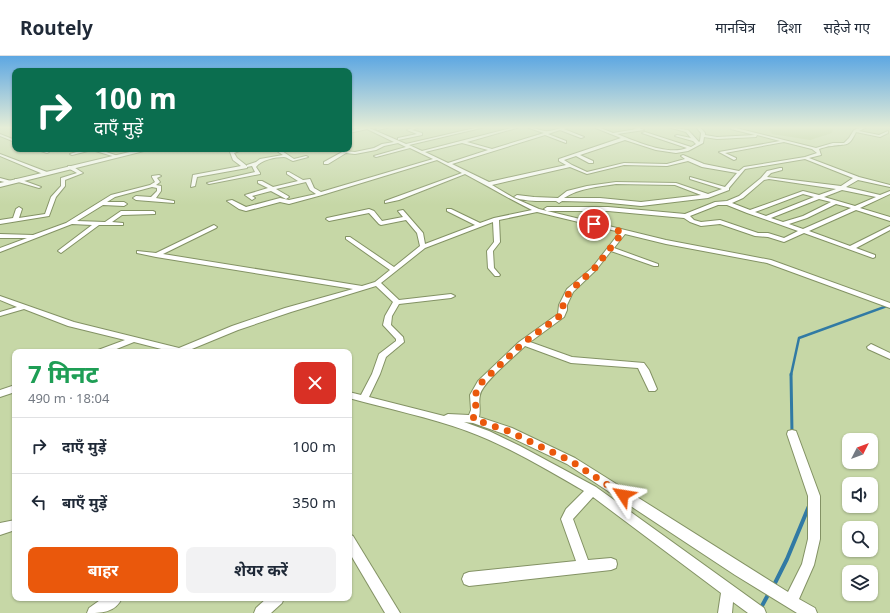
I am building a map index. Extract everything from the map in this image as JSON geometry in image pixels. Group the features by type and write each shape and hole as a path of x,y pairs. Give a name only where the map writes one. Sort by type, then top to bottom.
{"street":[{"path":"72,154 76,153"},
{"path":"106,153 116,156"},
{"path":"0,185 129,153"},
{"path":"232,153 235,159 245,167"},
{"path":"281,153 291,159"},
{"path":"326,163 343,153"},
{"path":"376,156 385,153"},
{"path":"424,153 488,184 503,194 540,210 623,232 778,264 890,306"},
{"path":"448,164 483,153"},
{"path":"581,153 561,160 570,166 587,173 624,164 667,165 688,160 739,172"},
{"path":"679,153 688,160"},
{"path":"723,153 734,159"},
{"path":"503,194 526,199 559,201 600,200 641,204 706,197 719,194 727,189 739,172 747,166 805,158 820,154 819,153"},
{"path":"0,155 45,173"},
{"path":"576,155 591,162"},
{"path":"193,186 194,177 206,172 255,165 262,160 285,156"},
{"path":"271,164 306,157"},
{"path":"805,158 857,178 890,186"},
{"path":"230,201 244,209 280,200 289,202 437,159"},
{"path":"209,183 258,173 254,168 255,165"},
{"path":"488,184 570,166"},
{"path":"0,222 47,215 54,197 63,186 63,179 81,173 70,167"},
{"path":"728,203 741,197 763,179 769,172 780,169"},
{"path":"289,173 302,181"},
{"path":"387,202 410,195 440,181 465,173"},
{"path":"0,250 71,222 113,196 152,186 158,182 154,177 159,176"},
{"path":"692,178 727,189"},
{"path":"763,179 775,178 842,188 881,197"},
{"path":"766,218 842,188 857,178"},
{"path":"0,179 9,182"},
{"path":"17,180 39,187"},
{"path":"252,198 248,195 308,180 311,188 320,194"},
{"path":"683,181 719,194"},
{"path":"260,182 286,197"},
{"path":"559,201 560,198 569,192 587,187 616,184 676,184 717,203"},
{"path":"152,186 159,187 159,191 152,199"},
{"path":"749,212 802,192 890,219"},
{"path":"686,216 692,221 701,224 720,222 757,235 768,235 784,240 857,209 890,192"},
{"path":"136,198 172,202"},
{"path":"559,201 566,208"},
{"path":"784,224 805,217 835,202"},
{"path":"103,203 124,204"},
{"path":"189,349 235,328 377,283 423,247 496,219 550,208 608,209 686,216 717,203 728,203 749,212 873,256"},
{"path":"15,220 18,209"},
{"path":"449,210 480,225"},
{"path":"329,220 369,211 372,212 381,223 407,218"},
{"path":"401,211 420,234 423,247"},
{"path":"107,223 122,212 153,213"},
{"path":"496,219 497,242 490,251 492,268 497,275"},
{"path":"71,222 121,224"},
{"path":"61,251 98,223"},
{"path":"156,255 214,227"},
{"path":"851,248 890,228"},
{"path":"473,419 476,410 475,395 478,388 524,343 561,315 563,305 570,291 594,269 623,232"},
{"path":"0,236 38,235"},
{"path":"348,238 394,270"},
{"path":"611,249 656,265"},
{"path":"139,252 363,288"},
{"path":"377,283 397,302 451,296"},
{"path":"0,298 71,324 171,349"},
{"path":"363,399 376,374 382,356 400,342 387,322 397,302"},
{"path":"0,314 24,307"},
{"path":"109,349 134,339"},
{"path":"524,343 571,360 641,365 644,368 652,388"},
{"path":"871,347 890,356"},
{"path":"0,394 12,389"},
{"path":"352,396 471,428 505,444 592,490 759,613"},
{"path":"433,417 473,419 508,431 571,461 740,570 810,613"},
{"path":"787,598 808,565 814,539 814,496 792,434"},
{"path":"584,566 567,519 570,513 592,490"},
{"path":"0,529 12,526"},
{"path":"352,545 393,613"},
{"path":"469,579 611,564"},
{"path":"725,613 728,591"},
{"path":"94,613 111,601"},
{"path":"261,613 274,601"}],"waterway":[{"path":"791,375 799,338 890,305"},
{"path":"791,375 792,433"},
{"path":"774,585 787,559 809,506"},
{"path":"758,613 769,593"}],"route":[{"path":"594,224 623,232 594,269 572,288 563,305 561,315 522,344 481,383 475,395 476,410 473,419 508,431 571,461 623,495"}]}
